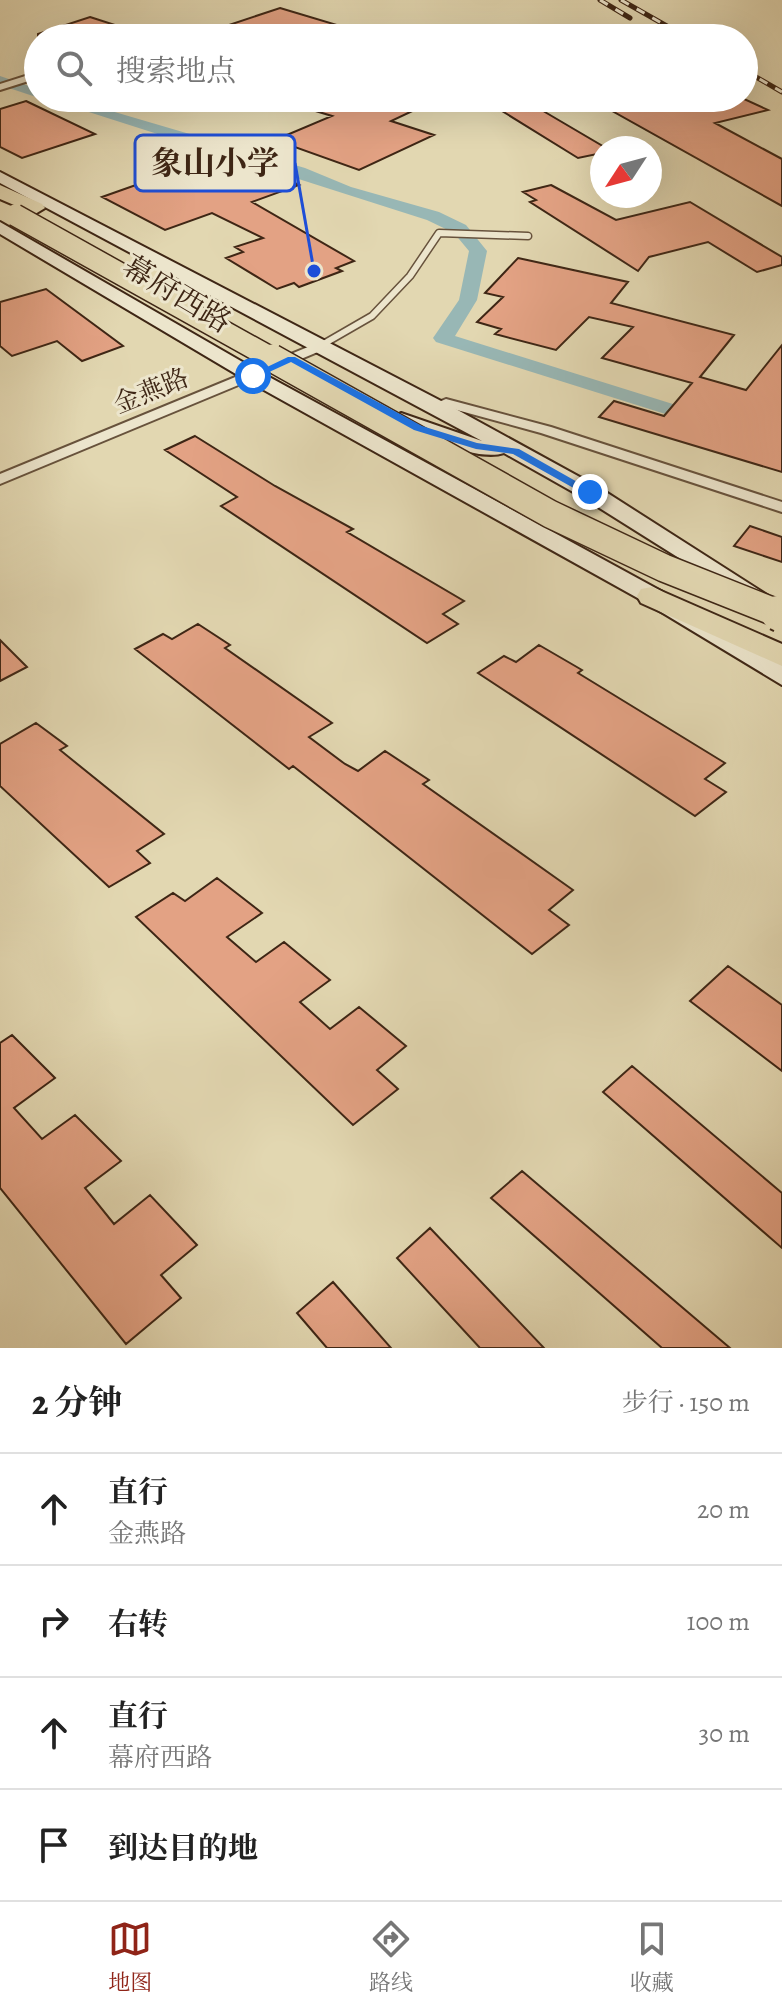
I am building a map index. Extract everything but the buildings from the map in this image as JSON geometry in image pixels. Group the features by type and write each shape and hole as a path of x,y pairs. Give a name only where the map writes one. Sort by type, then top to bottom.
{"highway":[{"name":"幕府西路","path":"0,190 17,211 550,514 664,568 782,614"},
{"name":"幕府西路","path":"17,211 567,501 782,594"},
{"path":"652,596 782,656"}],"main road":[{"name":"幕府西路","path":"0,177 17,211 181,333 253,376 652,596 782,676"},
{"name":"幕府西路","path":"17,211 240,304 436,406 689,552 782,614"},
{"path":"181,333 216,331 229,325 240,315 240,304"},
{"path":"291,359 418,428 476,446 515,451"},
{"path":"333,420 333,408 347,401 369,401"}],"street":[{"path":"0,87 24,79"},
{"name":"金燕路","path":"0,479 320,346"},
{"path":"436,406 446,403 532,426 782,507"}],"lane":[{"path":"320,346 372,316 410,276 439,233 528,236"}],"waterway":[{"path":"0,80 24,89"},
{"path":"99,112 299,171 345,190 433,216 460,229 478,251 468,300 458,320 443,338 701,419"}],"railway":[{"path":"600,0 630,18"},
{"path":"621,0 663,24"},
{"path":"758,78 782,92"}],"place":[{"name":"象山小学","path":"314,271"}],"route":[{"path":"253,376 291,359 418,428 476,446 515,451 590,492"}]}
